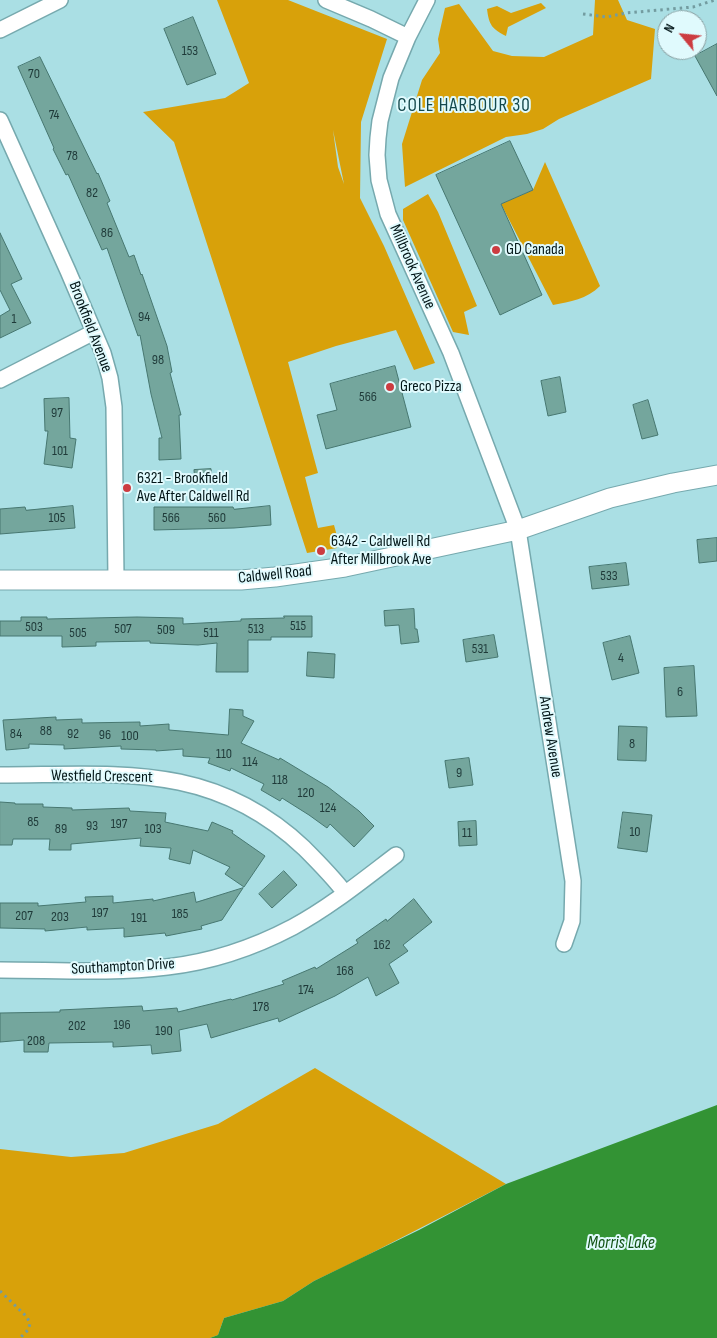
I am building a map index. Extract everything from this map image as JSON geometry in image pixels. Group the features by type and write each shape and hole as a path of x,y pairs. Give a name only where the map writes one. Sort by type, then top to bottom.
{"street":[{"path":"0,30 60,0"},
{"path":"326,0 372,19 408,37"},
{"name":"Millbrook Avenue","path":"427,0 408,37 391,78 380,121 377,155 379,180 388,214 451,354 518,530"},
{"name":"Brookfield Avenue","path":"0,120 68,271 108,370 114,407 116,579"},
{"path":"0,380 94,332"},
{"name":"Caldwell Road","path":"0,580 241,580 345,567 518,530 610,498 717,475"},
{"name":"Andrew Avenue","path":"518,530 573,881 572,921 564,944"},
{"name":"Westfield Crescent","path":"0,775 132,775 168,779 218,793 256,811 284,831 313,857 345,893"},
{"name":"Southampton Drive","path":"0,970 133,970 168,967 205,960 265,941 295,926 396,856"}],"path":[{"path":"583,14 607,17 626,13 693,7 715,0"},
{"path":"0,1291 27,1317 30,1324 28,1330 20,1338"}],"shaded area":[{"path":"217,0 288,0 387,39 361,122 360,198 384,246 435,363 414,370 396,330 336,346 288,362 318,473 305,477 318,528 334,525 337,536 337,548 307,553 174,142 143,112 225,98 249,83","holes":["333,130 344,184 338,167"]},
{"path":"595,0 618,0 627,20 655,29 651,79 559,119 543,129 527,134 506,137 405,187 402,144 422,80 440,53 438,39 445,8 459,4 493,51 512,56 544,57 593,35"},
{"path":"541,3 546,8 508,27 506,36 494,29 489,19 487,9 497,6 511,13"},
{"path":"545,162 600,286 584,297 553,305 501,204 533,190"},
{"path":"428,194 438,212 477,306 464,312 469,335 453,332 403,220 403,209"},
{"path":"315,1068 506,1184 314,1281 283,1301 224,1318 218,1335 210,1338 0,1338 0,1149 71,1157 124,1153 218,1124"}],"water":[{"name":"Morris Lake","path":"717,1105 717,1338 210,1338 218,1335 224,1318 283,1301 314,1281 419,1230 506,1184"}],"building":[{"path":"193,17 216,74 187,85 164,29"},
{"path":"717,44 717,96 697,60 707,60 707,49"},
{"path":"40,57 98,173 110,201 107,203 129,257 134,255 142,274 167,346 172,372 170,373 181,415 179,415 181,459 159,460 159,438 162,438 151,394 140,335 138,336 107,248 102,250 68,174 66,175 53,149 18,67"},
{"name":"GD Canada","path":"510,141 533,190 501,204 542,295 500,315 436,175"},
{"path":"0,233 22,279 11,284 31,323 0,338 0,316 10,310 0,290"},
{"path":"395,366 411,427 326,449 317,415 337,410 330,384"},
{"path":"560,377 566,412 548,416 541,381"},
{"path":"69,398 70,438 76,439 72,468 44,464 48,431 45,431 44,399"},
{"path":"648,400 658,435 642,439 633,405"},
{"path":"211,469 212,483 195,484 194,470"},
{"path":"73,506 75,528 0,534 0,509 25,507 26,510"},
{"path":"270,506 271,525 154,530 154,507 233,507 234,509"},
{"path":"717,538 717,561 699,563 697,540"},
{"path":"626,563 629,585 592,589 589,567"},
{"path":"414,609 415,629 417,629 419,642 401,644 399,625 385,626 384,611"},
{"path":"284,616 312,616 312,637 271,637 271,640 248,640 248,672 216,672 217,643 198,645 150,643 150,641 96,642 96,646 62,647 62,636 0,636 0,621 21,621 21,617 47,617 47,619 183,618 183,624 241,621 241,619 284,618"},
{"path":"494,635 498,657 466,662 463,640"},
{"path":"630,636 639,673 612,680 603,643"},
{"path":"308,652 335,654 334,678 307,676"},
{"path":"694,666 697,716 666,717 664,668"},
{"path":"230,709 243,710 243,716 254,721 241,743 279,760 280,758 328,787 359,811 374,826 354,847 330,824 327,828 282,798 280,801 261,790 264,784 231,768 230,771 208,763 210,758 183,756 183,749 156,751 121,749 121,746 64,749 64,745 29,744 29,748 6,750 3,720 56,717 56,720 82,719 82,723 140,722 140,726 169,724 169,730 228,735"},
{"path":"619,726 647,727 646,761 618,760"},
{"path":"469,758 473,785 449,788 445,761"},
{"path":"0,802 43,804 43,807 72,808 72,810 129,808 130,811 166,813 165,822 208,831 212,822 233,831 232,833 265,856 244,887 225,874 230,867 193,850 190,864 169,859 171,848 140,846 141,838 71,844 71,850 49,850 50,839 13,839 12,845 0,845"},
{"path":"623,812 652,815 647,852 618,848"},
{"path":"476,821 477,845 459,846 458,822"},
{"path":"284,871 297,885 272,908 259,894"},
{"path":"243,888 222,920 201,926 202,929 166,936 165,933 124,937 124,928 87,930 87,927 45,931 45,929 0,928 0,903 38,903 38,906 86,902 85,897 113,896 113,903 153,899 153,901 194,892 196,902"},
{"path":"414,899 432,922 403,945 408,951 389,964 399,983 376,996 368,977 335,996 279,1022 278,1018 211,1038 207,1024 179,1030 181,1051 152,1054 151,1045 113,1047 113,1042 49,1043 48,1052 24,1052 24,1040 0,1042 0,1013 60,1012 60,1010 142,1006 143,1011 177,1008 178,1012 232,1000 284,984 282,981 315,967 316,969 358,943 356,940 386,919 387,921"}],"place":[{"name":"GD Canada","path":"496,250"},
{"name":"Greco Pizza","path":"390,387"},
{"name":"6321 - Brookfield Ave After Caldwell Rd","path":"127,488"},
{"name":"6342 - Caldwell Rd After Millbrook Ave","path":"321,551"}],"district":[{"name":"COLE HARBOUR 30","path":"464,106"}]}
